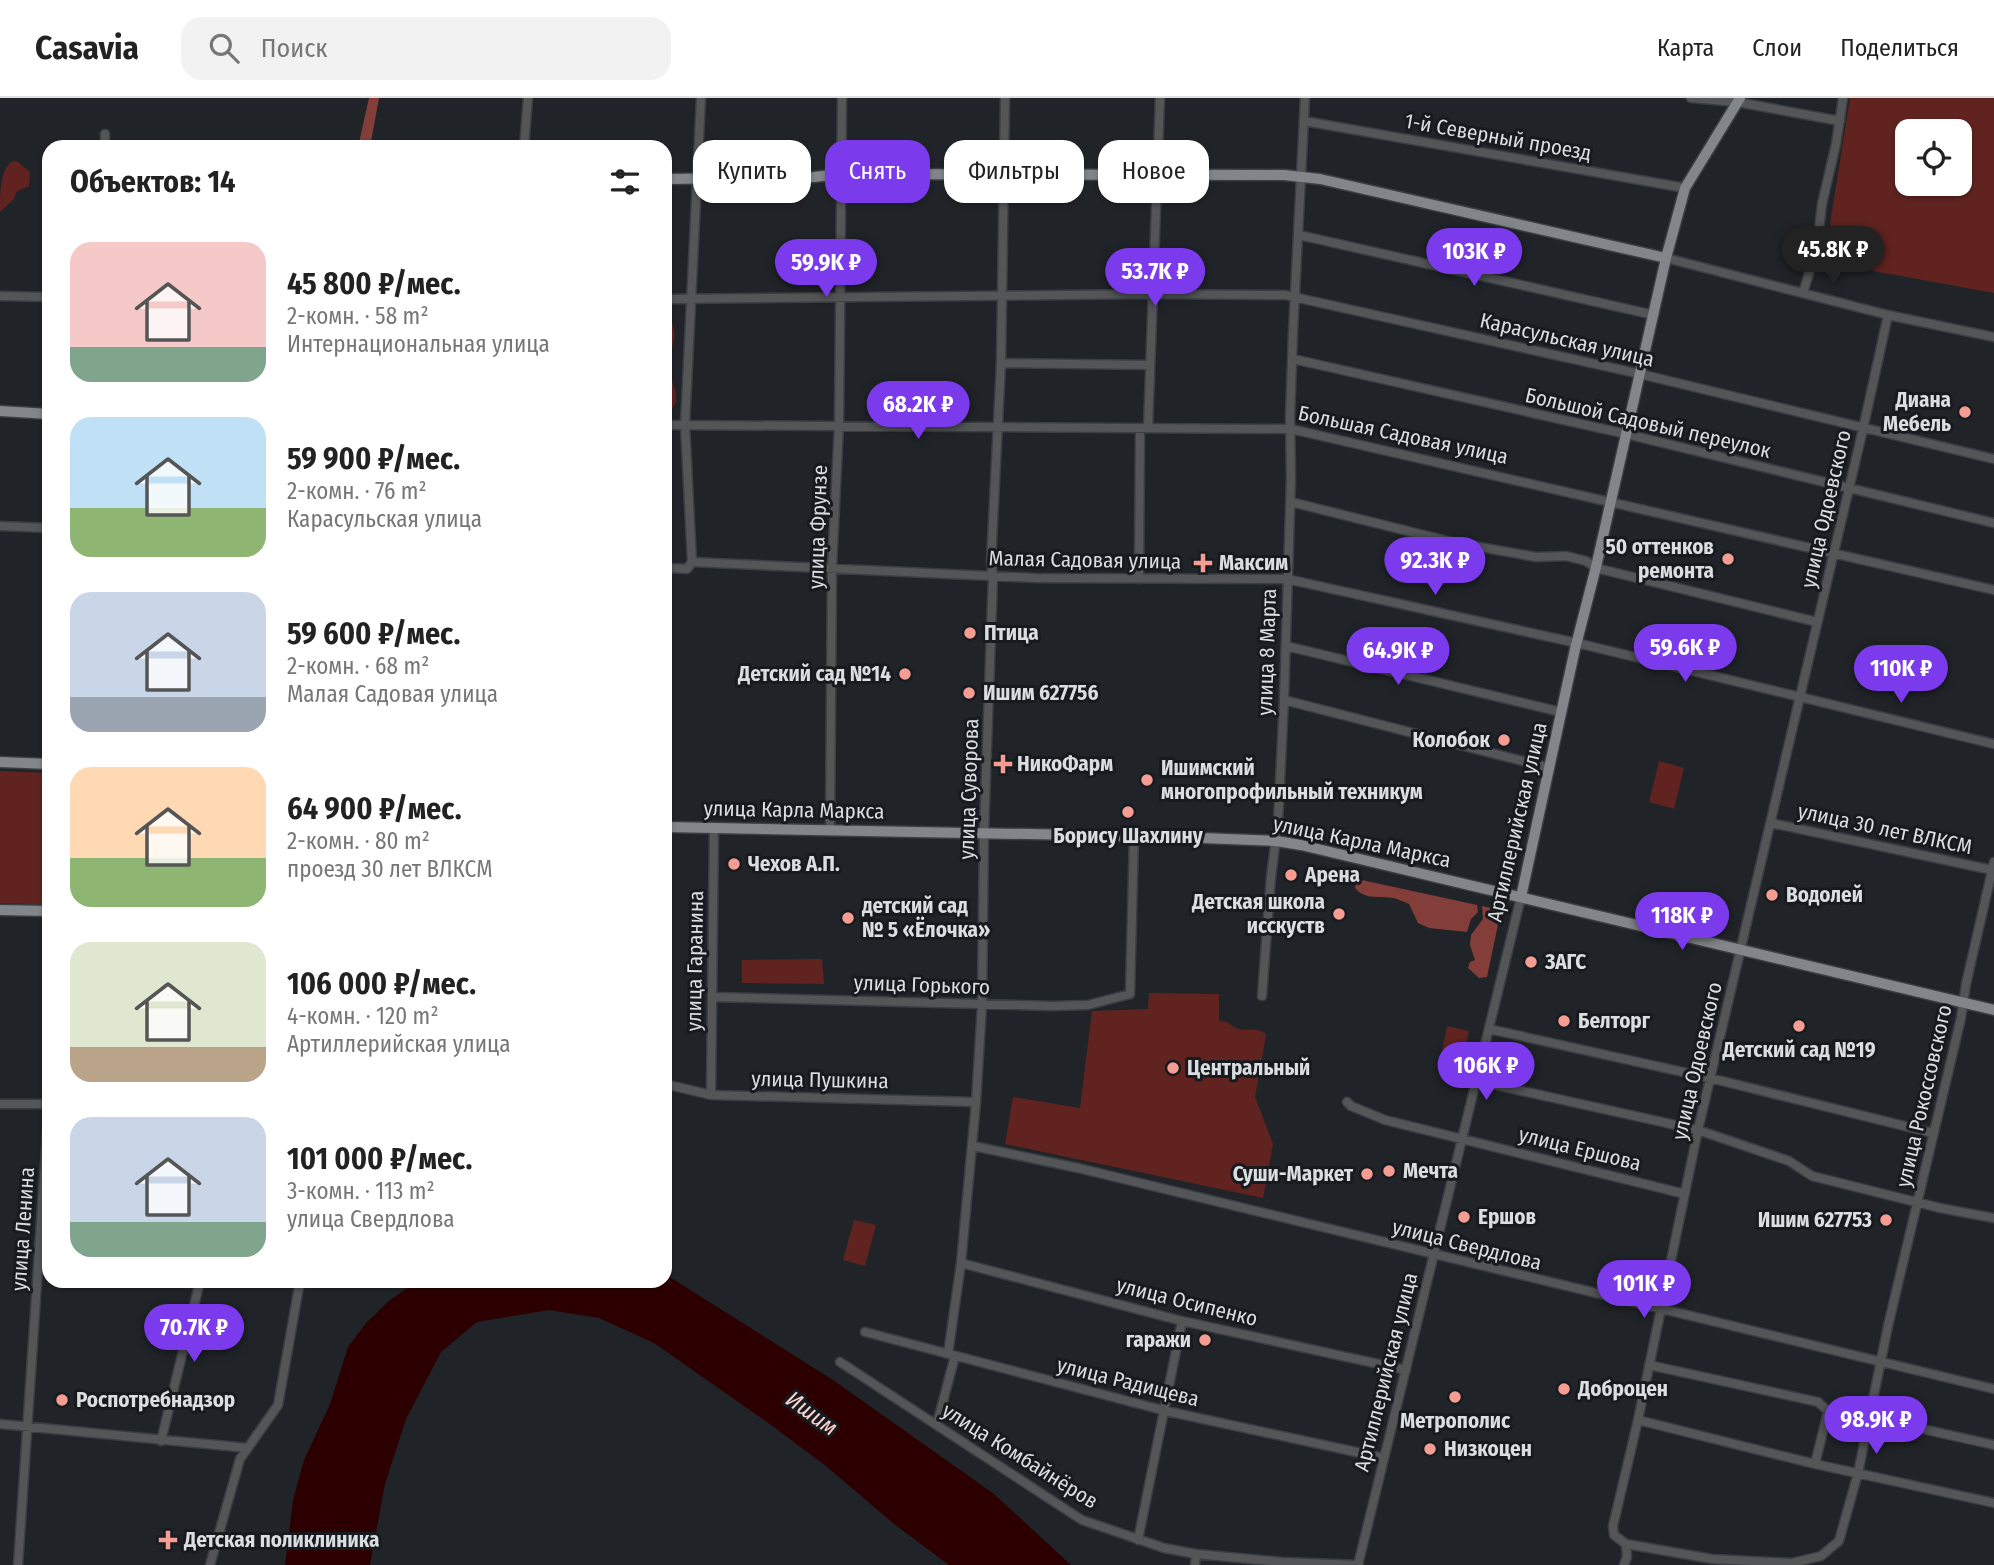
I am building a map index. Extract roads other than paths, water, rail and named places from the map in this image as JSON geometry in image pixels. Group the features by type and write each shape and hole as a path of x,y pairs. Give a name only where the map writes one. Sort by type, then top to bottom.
{"main road":[{"name":"Артиллерийская улица","path":"1521,897 1666,258 1685,188 1739,100"},
{"path":"1209,174 1320,179 1666,258"},
{"path":"672,178 693,178"},
{"path":"0,411 42,414"},
{"path":"0,762 42,764"},
{"name":"улица Карла Маркса","path":"672,827 1134,835 1276,841 1994,1010"},
{"path":"0,910 42,911"}],"street":[{"path":"525,140 528,98"},
{"path":"699,140 701,98"},
{"name":"улица Фрунзе","path":"841,140 842,98"},
{"name":"улица Суворова","path":"1003,140 1005,98"},
{"path":"1159,140 1160,98"},
{"name":"улица 8 Марта","path":"1262,996 1270,877 1276,841 1284,700 1294,296 1305,98"},
{"path":"1691,98 1739,100 1840,121"},
{"path":"1803,293 1817,247 1822,204 1843,98"},
{"name":"1-й Северный проезд","path":"1304,121 1685,188"},
{"path":"105,134 105,140"},
{"path":"692,562 685,425 696,203"},
{"name":"улица Фрунзе","path":"830,831 832,567 839,425 840,203"},
{"name":"улица Суворова","path":"937,1424 951,1355 961,1263 973,1146 982,1005 984,832 993,576 991,562 1001,363 1002,203"},
{"path":"1139,579 1157,203"},
{"path":"1299,235 1654,315"},
{"path":"1666,258 1888,315 1994,337"},
{"name":"Карасульская улица","path":"672,299 1152,294 1294,296 1640,374 1994,459"},
{"path":"0,296 42,298"},
{"name":"улица Одоевского","path":"1624,1565 1627,1557 1626,1544 1612,1531 1638,1420 1698,1130 1888,315"},
{"name":"Большой Садовый переулок","path":"1293,359 1626,434 1994,523"},
{"path":"1001,363 1150,365"},
{"name":"Большая Садовая улица","path":"672,425 1291,429 1994,590"},
{"path":"1291,502 1452,542 1536,558 1566,556 1586,561 1596,568 1817,622"},
{"path":"0,526 42,528"},
{"name":"Малая Садовая улица","path":"672,568 687,569 692,562 993,576 1287,579 1577,643 1994,744"},
{"path":"1286,646 1561,712"},
{"path":"1284,700 1550,768"},
{"name":"улица 30 лет ВЛКСМ","path":"1771,823 1993,866"},
{"name":"улица Гаранина","path":"711,1095 714,828"},
{"name":"улица Горького","path":"712,998 982,1005 1091,1004 1130,994 1134,835"},
{"name":"улица Рокоссовского","path":"1626,1544 1712,1559 1792,1563 1821,1556 1839,1541 1858,1473 1993,866"},
{"name":"Артиллерийская улица","path":"1358,1565 1521,897"},
{"path":"1489,1029 1710,1078 1933,1133"},
{"path":"1477,1081 1698,1130 1789,1161 1812,1176 1994,1218"},
{"name":"улица Пушкина","path":"672,1086 711,1095 976,1102"},
{"name":"улица Ершова","path":"1347,1101 1351,1106 1385,1120 1685,1194"},
{"path":"0,1104 42,1104"},
{"name":"улица Свердлова","path":"973,1146 1078,1168 1994,1389"},
{"name":"улица Ленина","path":"18,1565 42,1211"},
{"name":"улица Осипенко","path":"961,1263 1182,1321 1406,1370"},
{"path":"161,1441 198,1288"},
{"path":"210,1565 240,1459 278,1405 299,1288"},
{"path":"1138,1540 1182,1321"},
{"name":"улица Радищева","path":"865,1332 1164,1410 1384,1458"},
{"name":"улица Комбайнёров","path":"841,1362 1082,1520 1164,1548 1196,1554 1282,1563 1358,1565"},
{"path":"1649,1364 1818,1402 1828,1411 1815,1464"},
{"path":"1869,1417 1994,1445"},
{"path":"1638,1420 1815,1464 1994,1503"},
{"path":"0,1424 248,1448"},
{"path":"1195,1565 1196,1554"}],"water":[{"name":"Ишим","path":"672,1278 833,1380 994,1494 1071,1565 949,1565 894,1524 826,1466 654,1343 599,1318 549,1310 477,1322 441,1352 406,1419 385,1484 370,1565 285,1565 293,1500 304,1460 330,1404 348,1347 366,1323 407,1288 672,1288"}],"place":[{"name":"Диана Мебель","path":"1965,412"},
{"name":"50 оттенков ремонта","path":"1728,559"},
{"name":"Максим","path":"1203,563"},
{"name":"Птица","path":"970,633"},
{"name":"Детский сад №14","path":"905,674"},
{"name":"Ишим 627756","path":"969,693"},
{"name":"Колобок","path":"1504,740"},
{"name":"НикоФарм","path":"1003,764"},
{"name":"Ишимский многопрофильный техникум","path":"1147,780"},
{"name":"Борису Шахлину","path":"1128,812"},
{"name":"Чехов А.П.","path":"734,864"},
{"name":"Арена","path":"1291,875"},
{"name":"Водолей","path":"1772,895"},
{"name":"Детская школа исскуств","path":"1339,914"},
{"name":"детский сад № 5 «Ёлочка»","path":"848,918"},
{"name":"ЗАГС","path":"1531,962"},
{"name":"Белторг","path":"1564,1021"},
{"name":"Детский сад №19","path":"1799,1026"},
{"name":"Центральный","path":"1173,1068"},
{"name":"Мечта","path":"1389,1171"},
{"name":"Суши-Маркет","path":"1367,1174"},
{"name":"Ершов","path":"1464,1217"},
{"name":"Ишим 627753","path":"1886,1220"},
{"name":"гаражи","path":"1205,1340"},
{"name":"Доброцен","path":"1564,1389"},
{"name":"Метрополис","path":"1455,1397"},
{"name":"Роспотребнадзор","path":"62,1400"},
{"name":"Низкоцен","path":"1430,1449"},
{"name":"Детская поликлиника","path":"168,1540"}]}
